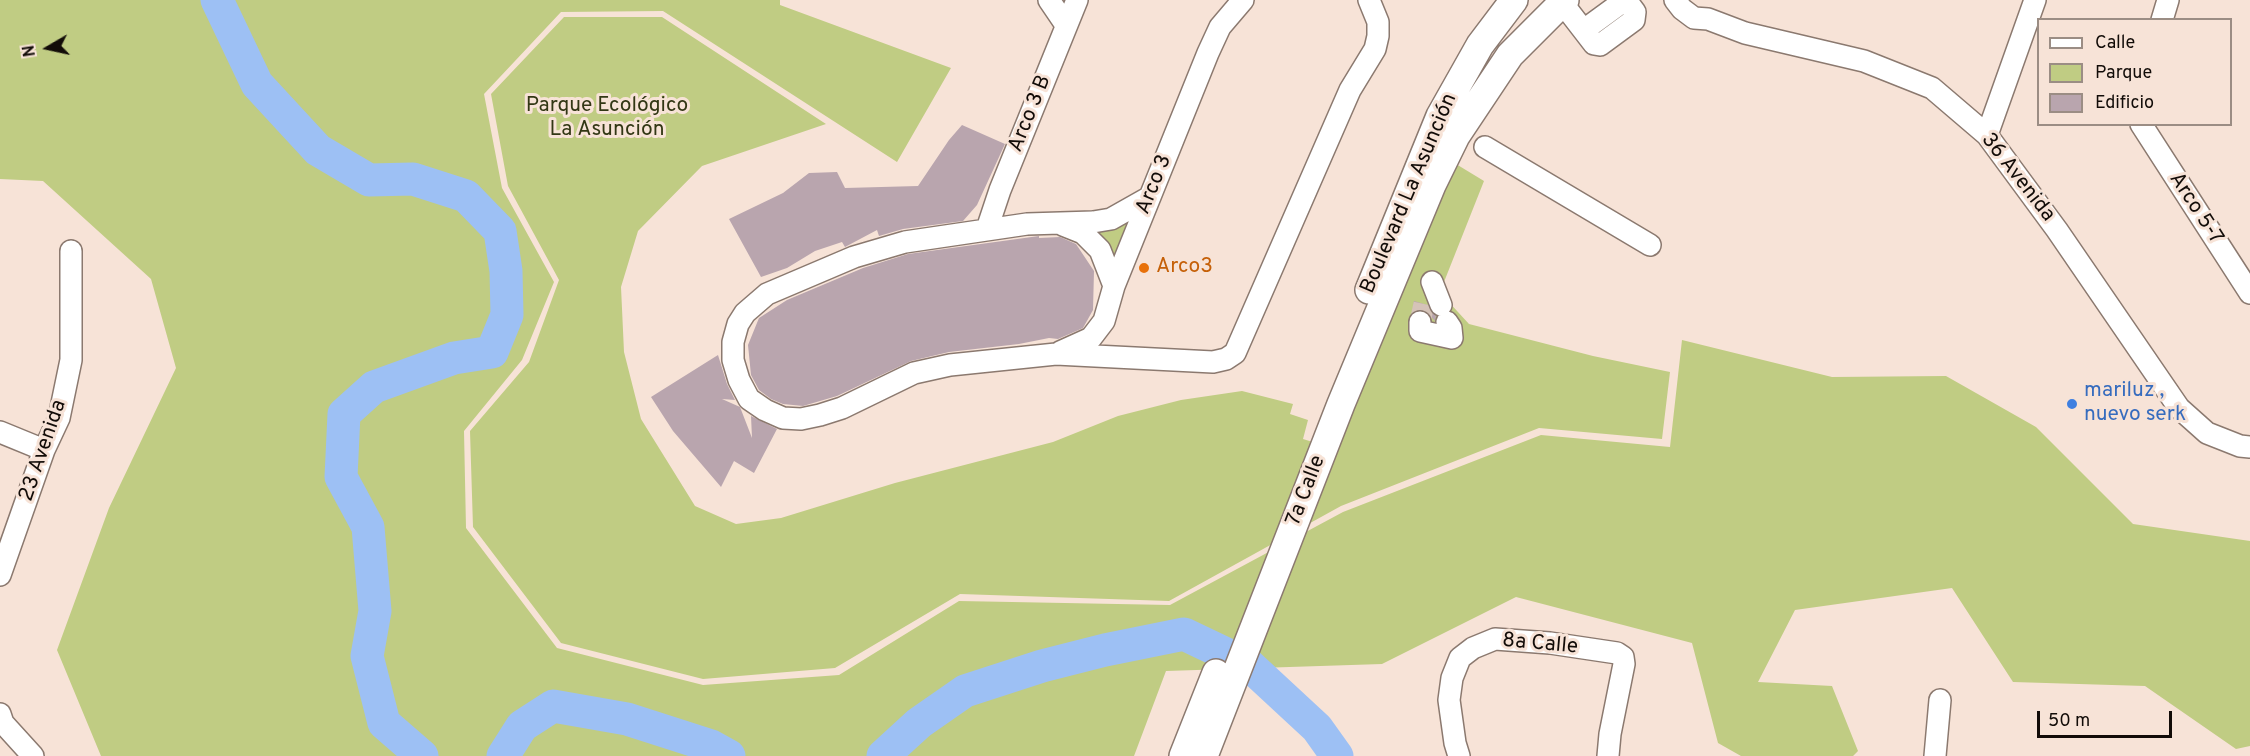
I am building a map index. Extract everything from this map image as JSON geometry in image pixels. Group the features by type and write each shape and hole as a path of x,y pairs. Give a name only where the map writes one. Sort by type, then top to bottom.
{"main road":[{"name":"Boulevard La Asunción","path":"1415,228 1432,185 1456,136 1510,55 1563,1"},
{"name":"Boulevard La Asunción","path":"1333,401 1440,116 1480,45 1512,2"},
{"path":"1510,55 1512,2"},
{"name":"7a Calle","path":"1183,756 1333,401 1415,228"},
{"name":"7a Calle","path":"1204,756 1333,401"}],"street":[{"path":"1049,0 1066,25"},
{"name":"Arco 3 B","path":"987,230 1000,190 1077,0"},
{"name":"Arco 3","path":"1056,354 1091,338 1104,321 1114,286 1220,27 1243,0"},
{"path":"1150,197 1111,219 1093,222 1027,224 884,247 854,257 767,294 745,313 738,324 733,342 733,360 739,380 749,399 765,410 783,418 801,419 820,416 842,408 914,373 982,361 1056,354 1213,362 1226,359 1235,353 1350,90 1375,49 1378,22 1370,0"},
{"path":"1563,1 1594,44 1600,45 1634,20 1635,12 1625,0"},
{"name":"36 Avenida","path":"1675,0 1682,9 1695,18 1708,19 1745,33 1864,61 1932,88 1987,135 2064,239 2179,408 2207,433 2240,446 2250,447"},
{"path":"1690,0 1708,19"},
{"path":"1987,135 2035,0"},
{"path":"2163,18 2168,0"},
{"name":"Arco 5-7","path":"2142,126 2250,293"},
{"path":"1485,147 1650,245"},
{"path":"1059,223 1083,233 1100,250 1114,286"},
{"name":"23 Avenida","path":"0,575 44,450 59,418 71,360 71,251"},
{"path":"1420,322 1420,331 1452,338 1451,328 1432,282"},
{"path":"1104,321 1111,341 1130,358"},
{"path":"0,432 44,450"},
{"name":"8a Calle","path":"1459,756 1449,700 1452,678 1460,658 1473,648 1495,639 1550,643 1617,653 1623,657 1624,664 1608,756"},
{"path":"1935,756 1940,700"},
{"path":"0,714 3,723 33,756"}],"green space":[{"path":"0,0 780,0 780,5 951,68 897,162 663,11 561,12 484,94 502,188 554,282 522,360 464,431 466,528 557,648 703,685 839,675 959,601 1170,605 1343,512 1541,435 1670,447 1682,340 1832,377 1946,376 2036,427 2133,524 2250,541 2250,746 2236,749 2145,686 2013,682 1952,588 1795,610 1758,682 1832,686 1858,751 1853,756 1741,756 1718,743 1692,643 1516,597 1382,664 1166,671 1134,756 101,756 57,650 109,508 176,368 151,279 43,181 0,179"},
{"name":"Parque Ecológico La Asunción","path":"564,17 662,17 826,124 702,166 638,231 621,287 624,352 641,419 695,506 736,524 781,518 895,483 1053,442 1118,416 1181,400 1242,391 1293,404 1290,414 1308,420 1303,439 1335,449 1430,216 1456,164 1484,181 1442,287 1446,299 1469,324 1593,356 1670,372 1662,439 1539,428 1341,506 1169,601 960,594 835,668 703,679 561,643 473,527 470,431 529,362 559,280 508,186 491,94"},
{"path":"1144,205 1114,276 1078,228"}],"building":[{"path":"962,125 1005,144 977,205 963,221 903,229 879,236 877,230 845,247 842,242 815,251 787,268 761,277 729,219 783,193 809,173 837,172 845,188 918,186"},
{"path":"1039,236 1039,238 1060,237 1076,244 1094,271 1093,310 1083,328 1058,339 1049,338 949,352 911,361 837,396 803,406 783,404 771,399 759,390 751,375 748,345 759,318 787,300 863,268 908,254"},
{"path":"1414,301 1427,305 1436,316 1435,321 1426,311 1419,309 1412,313"},
{"path":"718,355 727,384 735,400 722,399 740,407 752,438 751,416 777,429 754,473 734,461 721,487 673,431 651,397"}],"waterway":[{"path":"217,0 257,84 318,150 369,180 413,179 466,196 500,231 506,271 507,315 492,352 454,358 374,387 344,414 341,477 368,527 375,611 367,656 384,723 422,756"},
{"path":"883,756 919,723 965,691 1042,666 1184,634 1249,665 1317,728 1337,756"},
{"path":"503,756 522,726 553,706 627,719 711,746 729,756"}],"tunnel":[{"path":"1420,322 1424,304"}],"place":[{"name":"Arco3","path":"1144,268"},
{"name":"mariluz , nuevo serk","path":"2072,404"}]}
